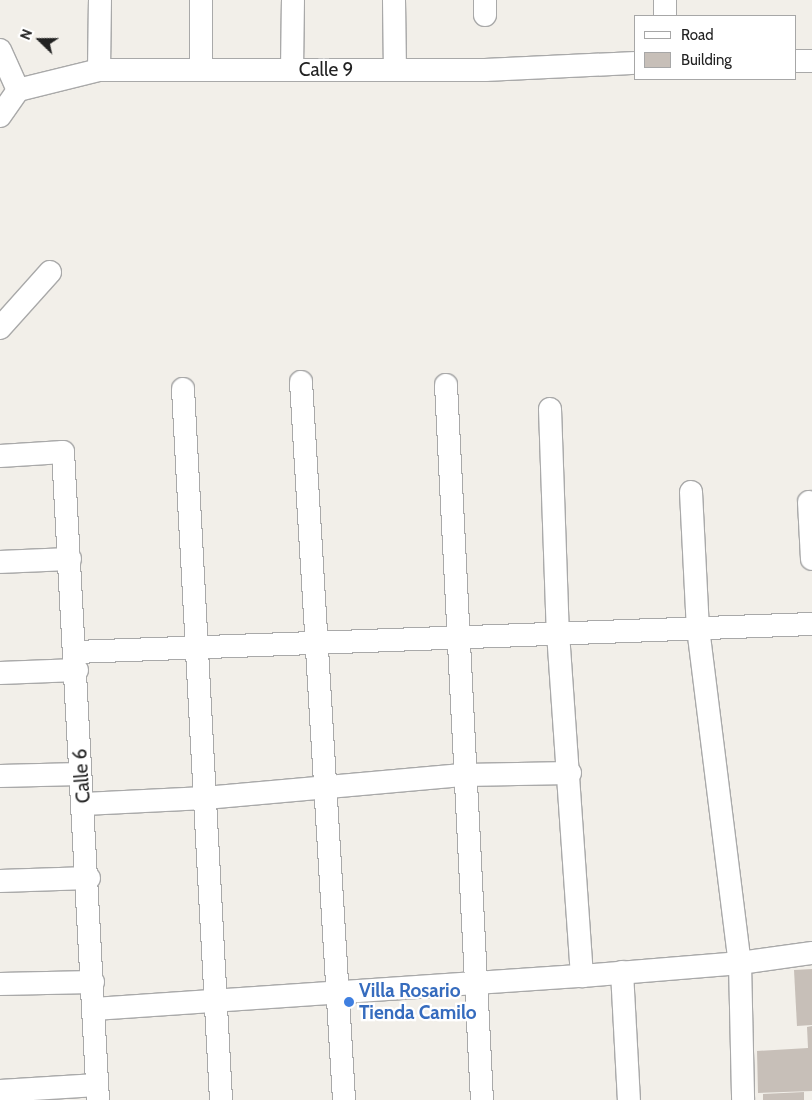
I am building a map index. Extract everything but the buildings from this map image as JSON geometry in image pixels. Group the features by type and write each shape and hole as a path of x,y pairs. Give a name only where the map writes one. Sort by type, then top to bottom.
{"street":[{"path":"99,70 100,0"},
{"path":"201,0 201,70"},
{"path":"292,70 293,0"},
{"path":"394,0 395,70"},
{"path":"665,0 665,15"},
{"path":"0,50 18,90 0,116"},
{"path":"797,61 812,61"},
{"name":"Calle 9","path":"18,90 99,70 485,70 634,63"},
{"path":"0,328 50,272"},
{"path":"301,382 327,786 336,992 344,1100"},
{"path":"446,385 482,1100"},
{"path":"183,388 221,1100"},
{"path":"550,409 558,633 570,773 582,976"},
{"name":"Calle 6","path":"0,456 63,452 76,661 80,774 89,878 98,1092"},
{"path":"691,492 698,628 740,963 743,1100"},
{"path":"809,502 812,559"},
{"path":"0,562 70,559"},
{"path":"0,673 76,661 198,648 812,624"},
{"path":"84,804 205,798 466,775 570,773"},
{"path":"0,776 80,774"},
{"path":"0,881 89,878"},
{"path":"94,1009 476,981 582,976 740,963 812,953"},
{"path":"622,972 629,1100"},
{"path":"0,984 93,982"},
{"path":"0,1091 98,1092"}],"place":[{"name":"Villa Rosario Tienda Camilo","path":"349,1002"}]}
